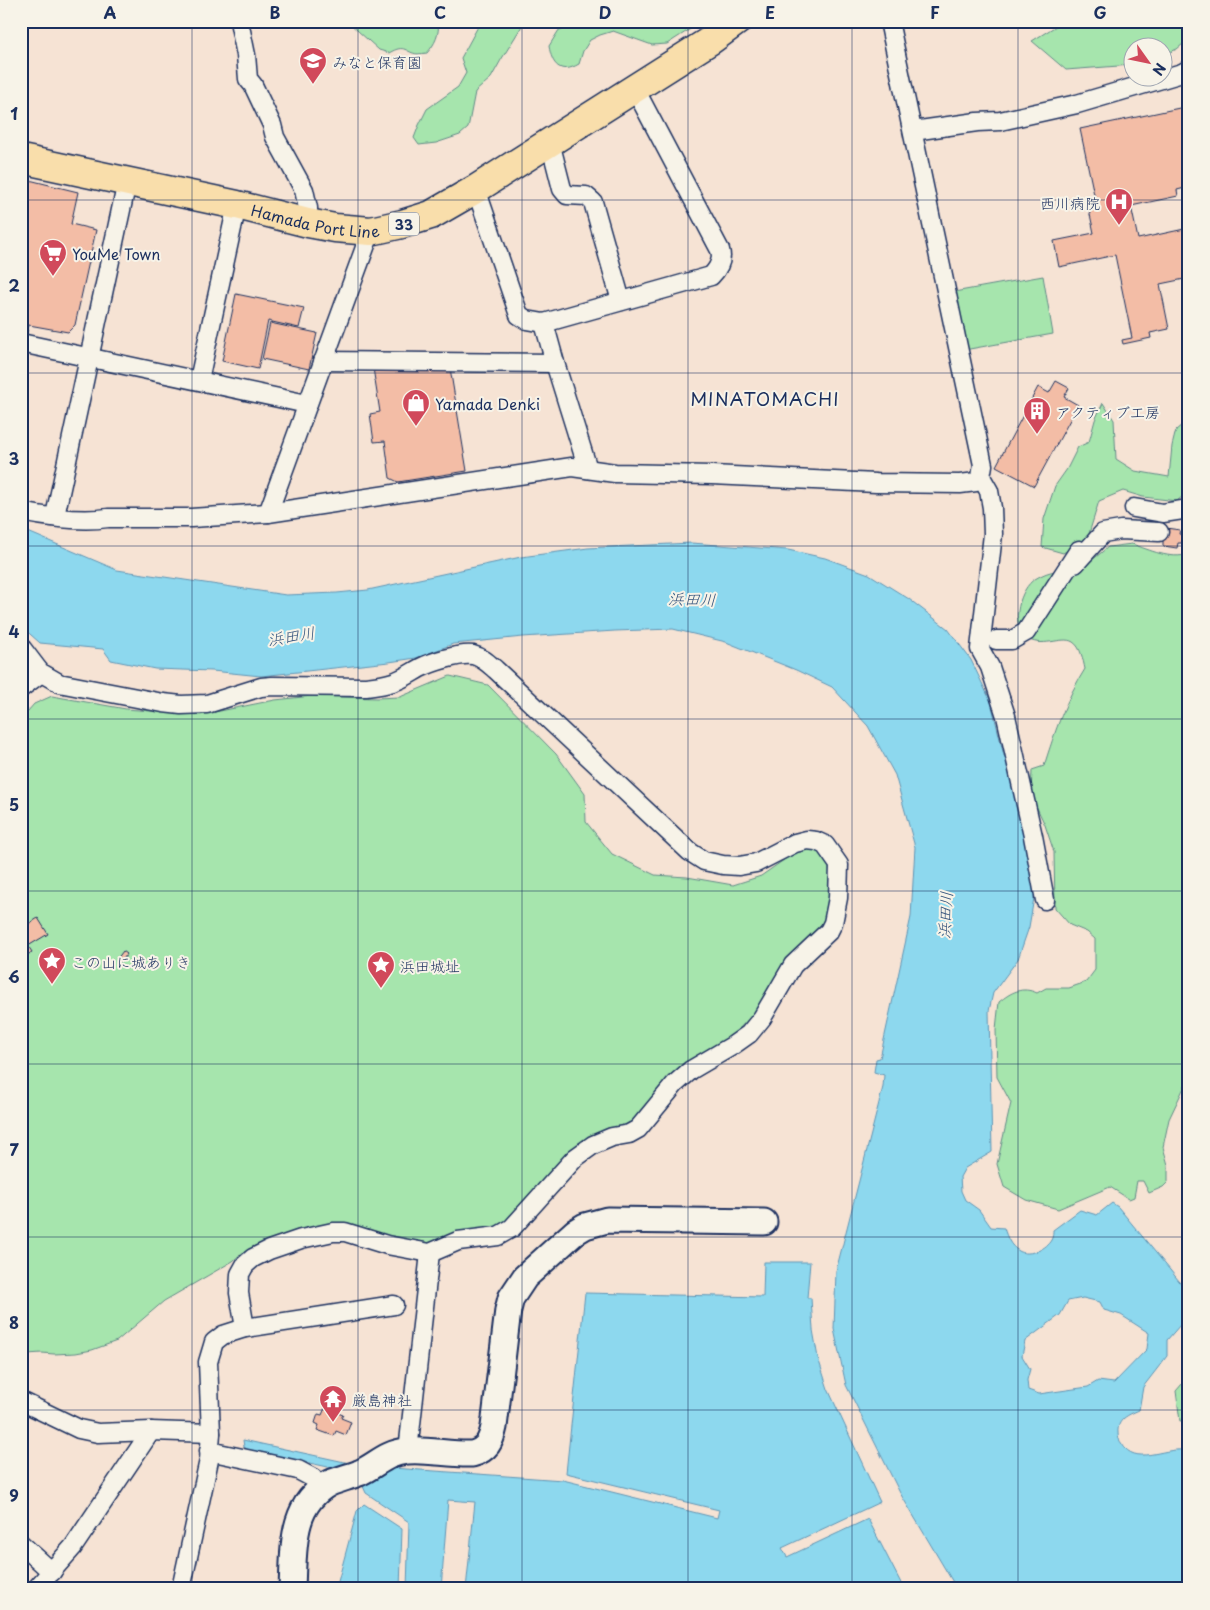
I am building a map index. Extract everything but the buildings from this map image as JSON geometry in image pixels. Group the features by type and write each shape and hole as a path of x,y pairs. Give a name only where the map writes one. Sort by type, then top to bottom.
{"main road":[{"name":"Hamada Port Line","path":"21,159 335,228 371,230 402,224 424,217 476,189 635,89 737,21"}],"street":[{"path":"239,21 246,56 248,79 254,85 272,125 275,137 304,190 308,208 308,222"},
{"path":"889,21 983,465 981,477 988,491 992,508 993,534 980,649 990,668 1006,716 1033,836 1045,900"},
{"path":"913,131 977,122 1000,121 1077,104 1182,73 1189,69"},
{"path":"476,189 519,315 527,320 544,323 712,276 720,264 720,250 635,89"},
{"path":"550,142 562,189 567,195 586,196 593,202 621,302"},
{"path":"55,516 127,182"},
{"path":"198,380 237,205"},
{"path":"268,513 371,230"},
{"path":"544,323 588,469"},
{"path":"21,342 307,404"},
{"path":"323,361 555,363"},
{"path":"21,512 41,516 96,520 108,518 191,518 268,513 572,467 615,473 712,475 876,483 972,484 981,477"},
{"path":"1134,508 1163,513 1189,509"},
{"path":"1068,569 1103,534 1121,530 1159,532"},
{"path":"996,640 1012,640 1026,632 1079,550"},
{"path":"21,647 40,672 53,680 73,686 163,703 194,705 207,704 261,687 366,687 392,683 422,667 464,655 474,655 484,660 496,670 690,852 704,860 723,865 739,866 756,863 795,843 807,840 825,845 839,865 838,898 833,923 829,931 793,965 762,1018 749,1034 691,1070 675,1084 638,1129 629,1134 612,1137 593,1145 575,1158 512,1228 498,1236 458,1241 430,1253 387,1245 345,1232 333,1232 301,1239 269,1250 253,1258 245,1265 240,1274 239,1292 244,1328"},
{"path":"21,688 40,672"},
{"path":"292,1589 297,1525 307,1501 321,1488 364,1470 385,1456 408,1451 463,1455 480,1452 487,1447 494,1427 511,1298 525,1277 580,1229 595,1222 607,1220 764,1222"},
{"path":"408,1451 430,1253"},
{"path":"181,1589 210,1451 208,1362 214,1342 223,1335 244,1328 394,1306"},
{"path":"21,1401 79,1429 98,1433 151,1431 211,1433"},
{"path":"36,1589 73,1547 151,1431"},
{"path":"210,1451 298,1470 313,1478 321,1488"},
{"path":"21,1544 52,1572"}],"green space":[{"path":"347,21 438,21 438,34 427,53 418,54 399,49 389,53 379,50"},
{"path":"481,21 525,21 491,78 475,92 468,128 460,135 436,143 419,145 414,138 427,109 458,87 466,73 461,58"},
{"path":"586,21 703,21 667,44 652,45 613,31 600,35 590,40 583,51 579,64 567,68 558,66 552,58 549,46 559,30 578,26"},
{"path":"1064,21 1189,21 1189,39 1172,51 1172,38 1122,38 1122,66 1066,70 1032,41"},
{"path":"1043,276 1053,334 964,350 954,292"},
{"path":"1103,403 1114,420 1116,459 1135,471 1169,477 1172,446 1176,430 1189,419 1189,491 1177,501 1143,497 1123,491 1099,501 1087,540 1063,553 1042,547 1044,519 1055,486 1067,469 1078,447 1089,442 1095,420"},
{"path":"1132,544 1167,555 1182,556 1189,554 1189,1077 1169,1119 1163,1147 1168,1165 1168,1182 1163,1187 1149,1193 1143,1181 1137,1181 1134,1197 1129,1199 1110,1187 1058,1209 1026,1200 1004,1187 997,1164 1011,1103 997,1077 996,1029 999,1002 1008,995 1022,990 1037,993 1046,988 1069,988 1086,982 1095,970 1095,939 1087,932 1070,925 1055,908 1054,852 1045,825 1031,795 1032,770 1044,766 1052,740 1072,692 1085,669 1080,650 1073,642 1063,640 1038,642 1031,641 1025,637 1018,624 1019,606 1025,590 1035,579 1046,573 1056,571 1079,571 1108,547"},
{"path":"450,676 488,685 556,754 585,794 586,822 612,854 655,875 687,877 733,885 761,876 801,848 813,850 822,854 829,866 831,891 825,919 760,1007 734,1034 632,1124 607,1133 509,1222 491,1231 434,1244 414,1246 359,1229 258,1247 242,1253 233,1261 164,1301 117,1341 92,1350 76,1353 27,1354 21,1352 21,719 34,704 52,696 126,709 200,715 275,700 312,696 400,697"},
{"path":"1189,1376 1189,1420 1180,1421 1176,1391"}],"water":[{"name":"浜田川","path":"21,529 117,570 286,595 368,590 521,557 588,548 691,543 788,550 825,558 869,574 909,599 948,629 971,660 991,702 1004,756 1009,757 1036,886 1029,927 1018,959 993,993 989,1011 992,1152 965,1168 960,1177 961,1191 965,1200 979,1210 991,1227 1004,1228 1013,1247 1023,1253 1038,1251 1047,1246 1052,1238 1053,1230 1080,1210 1097,1215 1112,1203 1118,1207 1189,1293 1187,1317 1167,1340 1167,1356 1143,1387 1139,1410 1121,1421 1118,1433 1122,1444 1134,1454 1142,1455 1183,1450 1184,1460 1189,1460 1189,1589 957,1589 900,1493 846,1385 834,1329 836,1271 883,1087 884,1075 874,1072 876,1059 880,1058 911,917 915,847 895,775 868,726 832,687 796,670 726,642 673,629 523,637 453,644 416,658 261,676 212,671 155,669 111,660 103,649 40,643 21,626","holes":["1083,1298 1100,1302 1104,1310 1121,1315 1149,1333 1147,1349 1114,1383 1098,1381 1088,1387 1039,1394 1028,1390 1027,1380 1030,1369 1022,1356 1025,1341 1060,1315 1068,1301"]},
{"path":"764,1262 810,1262 807,1298 811,1298 813,1330 818,1358 828,1389 880,1502 782,1548 787,1557 868,1519 904,1589 466,1589 475,1502 448,1500 441,1589 407,1589 409,1522 366,1493 362,1484 385,1469 563,1480 717,1518 719,1510 566,1473 585,1293 763,1297"},
{"path":"243,1440 354,1464 344,1468 333,1468 248,1450 244,1447"},
{"path":"364,1504 402,1529 400,1589 336,1589 357,1511"}],"place":[{"name":"みなと保育園","path":"313,85"},
{"name":"西川病院","path":"1119,226"},
{"name":"YouMe Town","path":"53,277"},
{"name":"Yamada Denki","path":"416,427"},
{"name":"アクティブ工房","path":"1037,435"},
{"name":"この山に城ありき","path":"52,985"},
{"name":"浜田城址","path":"381,989"},
{"name":"厳島神社","path":"333,1423"}],"district":[{"name":"MINATOMACHI","path":"765,398"}]}
